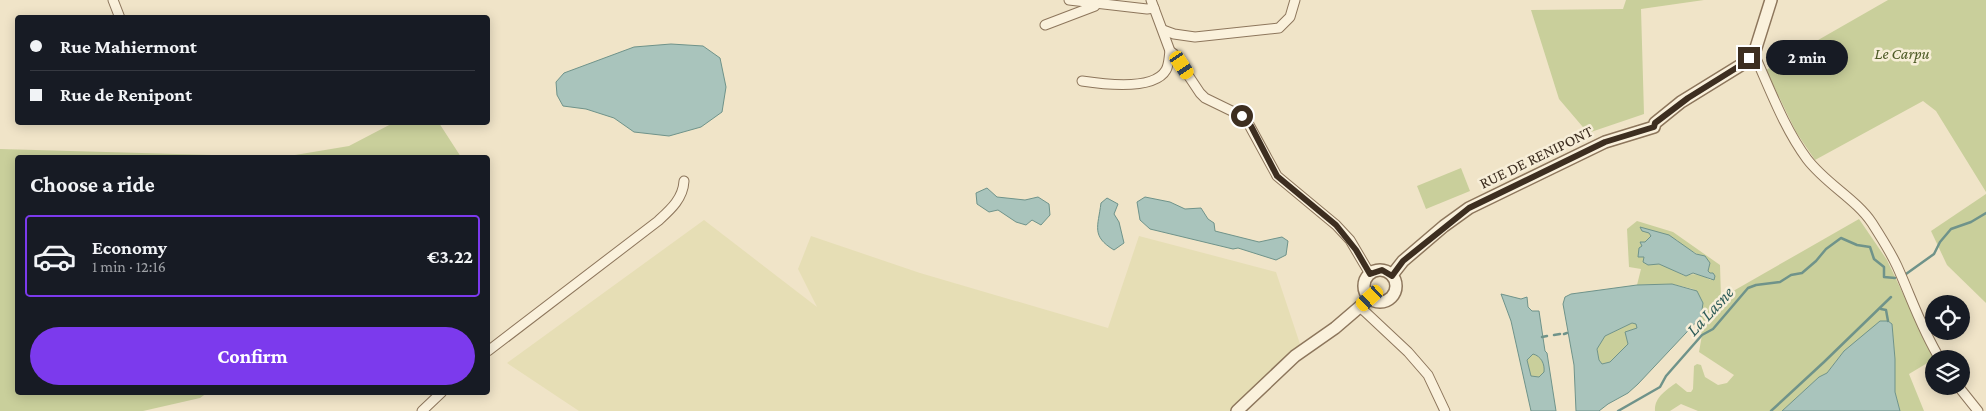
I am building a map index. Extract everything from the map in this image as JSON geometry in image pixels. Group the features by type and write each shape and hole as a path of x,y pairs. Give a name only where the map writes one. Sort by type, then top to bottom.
{"street":[{"path":"113,0 119,15"},
{"path":"1069,0 1100,4 1153,4 1170,51 1166,70 1162,76 1154,79 1116,86 1082,81"},
{"path":"1163,30 1174,34 1196,37 1279,28 1290,17 1295,0"},
{"path":"1771,0 1754,54 1785,121 1806,158 1834,187 1861,210 1878,232 1896,264 1934,350"},
{"path":"1044,25 1100,4"},
{"path":"1170,51 1174,54 1202,96 1242,116 1247,121 1277,176 1336,225 1350,240 1370,274"},
{"name":"RUE DE RENIPONT","path":"1392,276 1403,261 1469,208 1605,142 1654,127 1655,123 1681,102 1741,65 1754,54"},
{"path":"490,349 673,208 684,188 684,181"},
{"path":"1382,270 1392,276 1396,285 1393,295 1380,302 1370,298 1365,286 1370,274 1382,270"},
{"path":"1238,411 1295,356 1335,328 1370,298"},
{"path":"1360,307 1408,352 1428,375 1445,411"},
{"path":"422,411 439,395"},
{"path":"1965,395 1978,411"}],"shaded area":[{"path":"704,220 817,307 798,269 811,236 920,273 1108,328 1139,236 1276,272 1300,344 1231,411 579,411 507,363"}],"green space":[{"path":"1626,0 1704,0 1641,9 1644,114 1588,133 1559,99 1531,10 1623,9"},
{"name":"Le Carpu","path":"1888,0 1986,0 1986,192 1936,111 1923,101 1815,160 1796,132 1766,70"},
{"path":"389,125 440,125 460,155 295,155 349,146"},
{"path":"0,149 209,155 15,155 15,395 204,395 200,398 143,411 0,411"},
{"path":"1461,168 1470,191 1426,209 1417,186"},
{"path":"1986,194 1986,303 1947,265 1931,231"},
{"path":"1859,219 1887,260 1930,350 1925,350 1925,364 1909,374 1924,411 1900,411 1895,392 1892,324 1888,321 1844,351 1827,373 1819,377 1782,411 1698,411 1681,404 1670,411 1655,411 1656,402 1659,398 1676,383 1687,392 1691,392 1693,389 1694,366 1697,364 1701,365 1705,377 1718,385 1727,383 1734,375 1699,352 1702,335 1697,322 1701,318 1703,309 1701,301 1693,289 1672,284 1637,285 1641,269 1629,267 1627,229 1637,221 1673,232 1720,265 1721,298","holes":["1649,233 1677,240 1707,260 1709,268 1707,271 1710,273 1711,280 1699,275 1685,276 1659,263 1648,265 1644,257 1639,257 1645,242 1651,236"]},
{"path":"1632,323 1636,324 1637,328 1625,332 1628,344 1610,362 1602,364 1599,360 1597,348 1605,336"},
{"path":"1533,354 1542,360 1544,366 1544,372 1539,377 1531,376 1527,360"}],"water":[{"path":"671,44 703,46 720,58 726,87 722,112 701,127 669,136 634,132 614,118 586,109 563,106 557,95 556,82 564,73 634,47"},
{"path":"987,188 997,197 1025,200 1038,197 1049,204 1050,215 1041,225 1032,220 1026,225 1016,222 998,210 989,212 977,204 976,193"},
{"path":"1145,197 1170,202 1185,209 1201,208 1208,219 1214,223 1215,231 1259,242 1282,237 1288,241 1286,255 1276,260 1238,248 1233,249 1150,229 1140,220 1137,202"},
{"path":"1107,198 1118,204 1114,214 1119,222 1124,243 1114,250 1102,240 1098,230 1101,203"},
{"path":"1640,227 1669,235 1696,254 1705,256 1710,263 1708,271 1715,276 1714,280 1693,273 1686,276 1659,264 1648,265 1643,262 1644,257 1638,257 1639,248 1642,246 1640,242 1645,242 1651,236 1649,233 1642,231"},
{"path":"1672,284 1697,291 1703,303 1701,317 1628,393 1599,411 1576,411 1574,365 1563,304 1565,297 1571,294 1637,285","holes":["1632,323 1636,324 1637,328 1625,332 1628,344 1610,362 1602,364 1599,360 1597,349 1605,336"]},
{"path":"1501,294 1521,299 1527,297 1528,307 1532,311 1539,311 1556,411 1531,411 1511,321","holes":["1533,354 1536,355 1544,366 1544,372 1539,377 1531,376 1527,360"]},
{"path":"1880,321 1888,321 1892,324 1895,392 1900,411 1782,411 1819,377 1827,373 1844,351"}],"waterway":[{"name":"La Lasne","path":"1906,274 1934,254 1940,242 1951,229 1971,222 1986,213"},
{"name":"La Lasne","path":"1618,411 1660,387 1666,376 1702,335 1713,329 1748,288 1780,282 1791,275 1802,273 1826,249 1841,238 1857,245 1870,247 1874,259 1884,267 1884,277 1895,278"},
{"path":"1771,411 1891,297"},
{"path":"1881,309 1886,310 1888,321"},
{"path":"1554,335 1560,334"},
{"path":"1542,337 1547,336"}],"route":[{"path":"1242,116 1251,126 1277,176 1336,225 1350,240 1370,274 1382,270 1392,276 1403,261 1444,226 1469,208 1494,194 1605,142 1654,127 1655,123 1681,102 1741,65 1749,58"}]}
